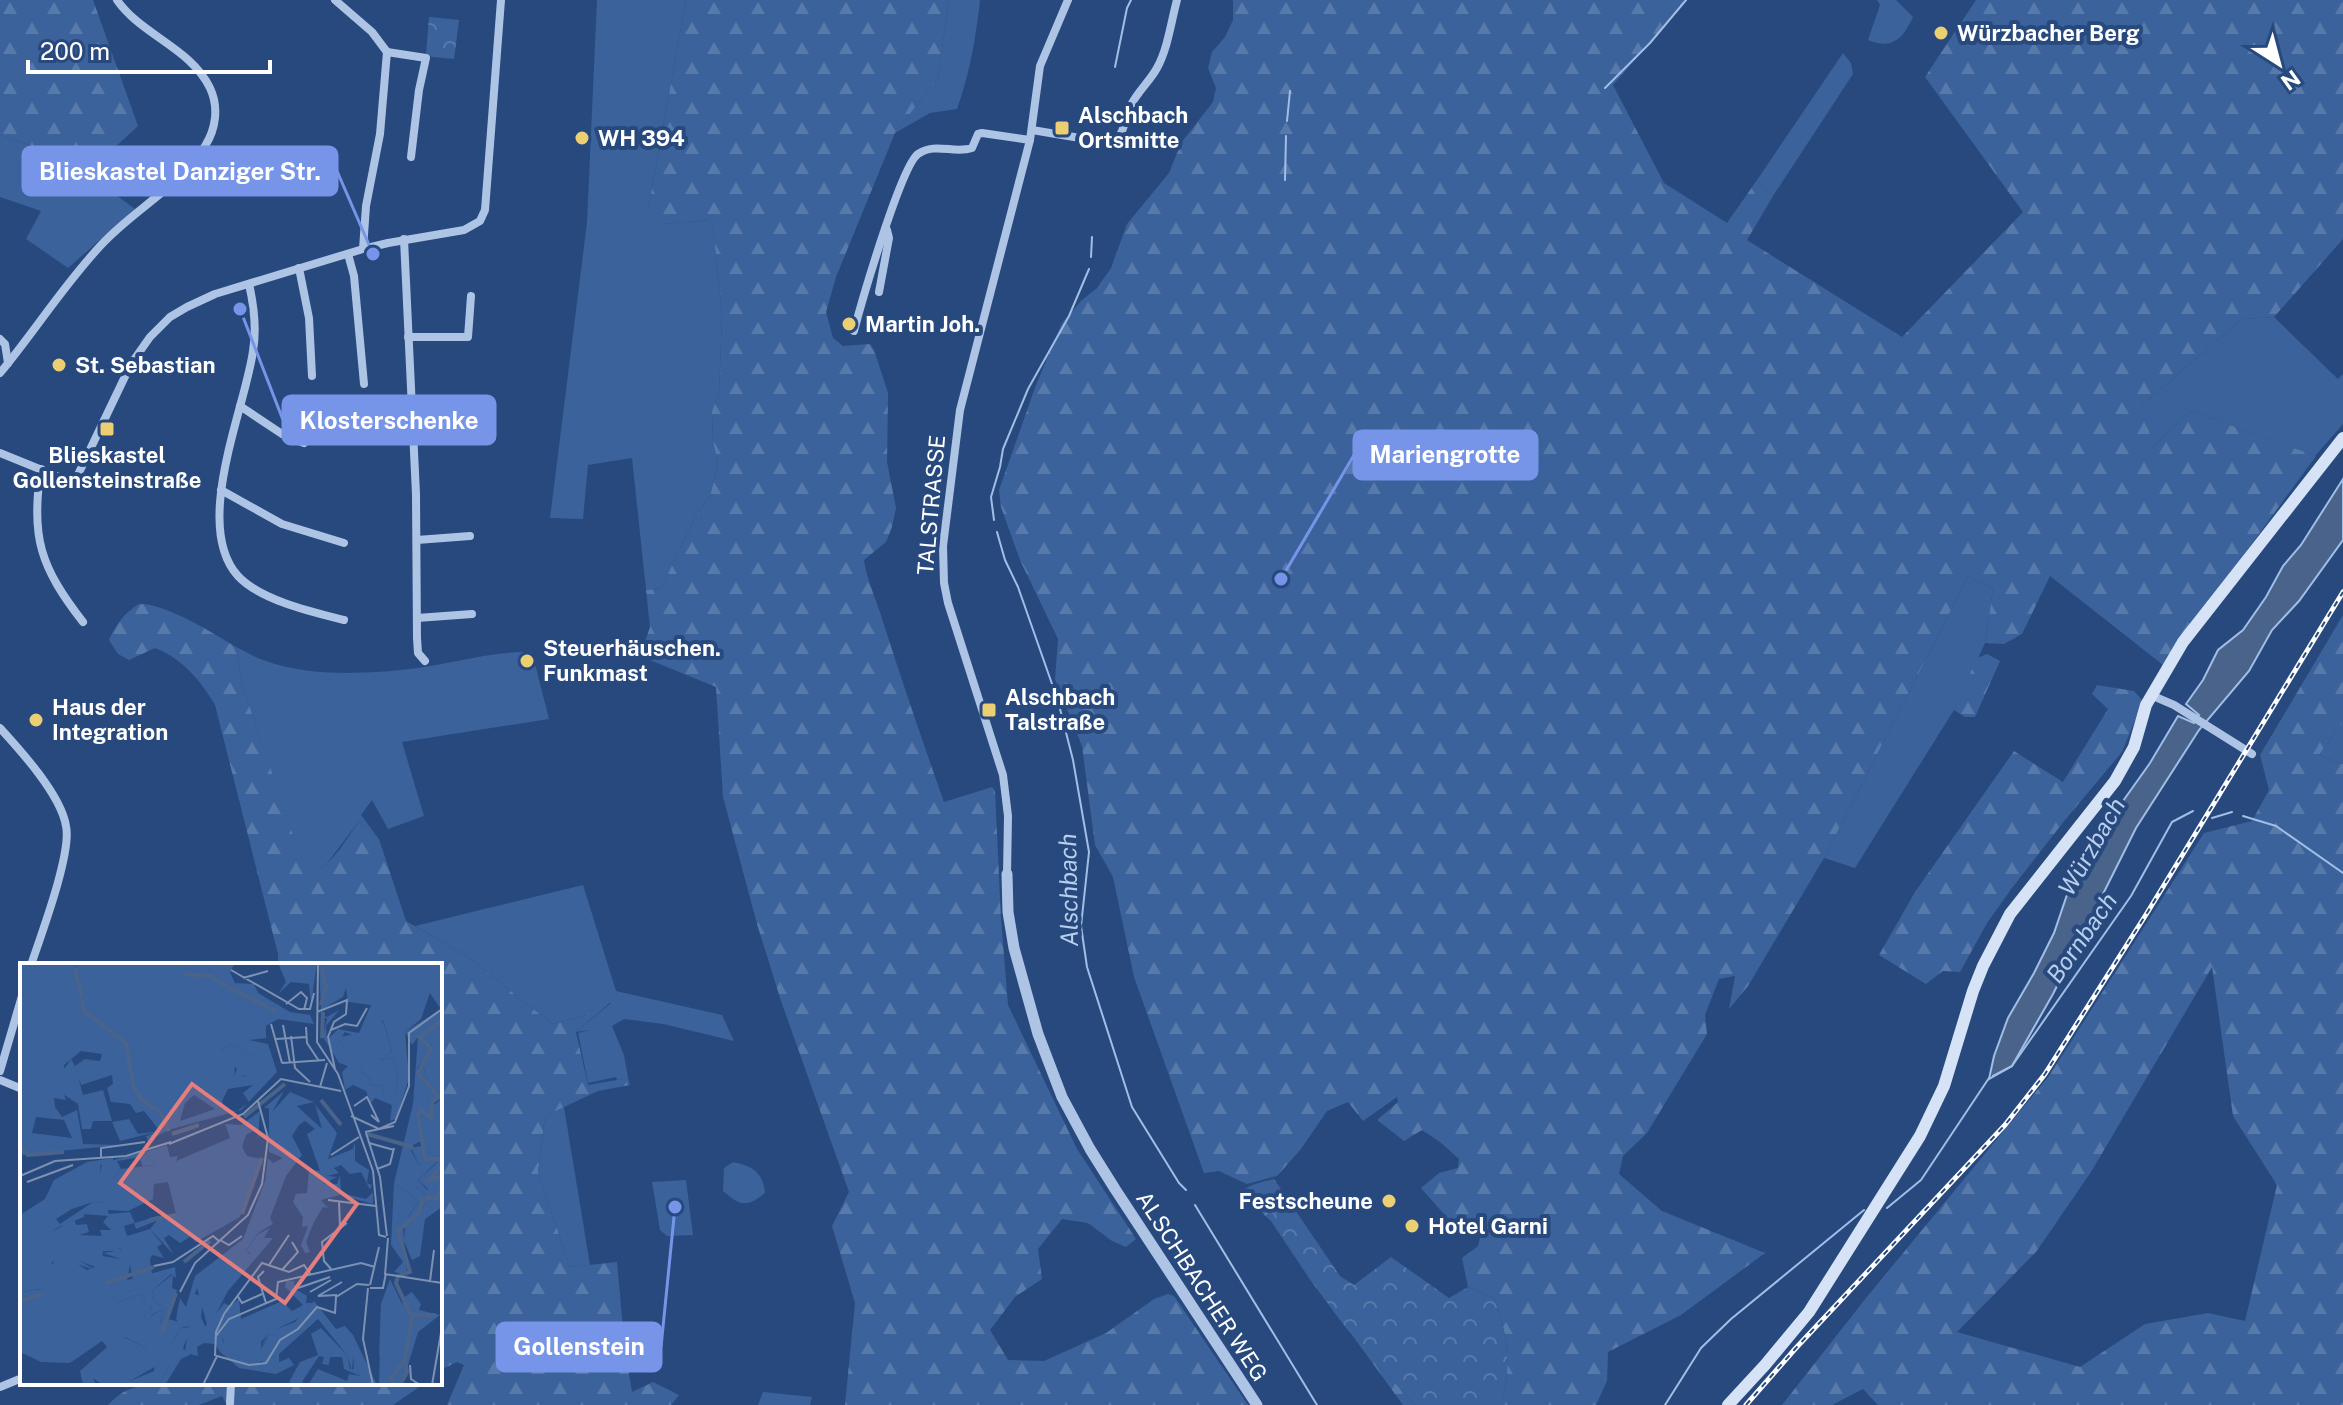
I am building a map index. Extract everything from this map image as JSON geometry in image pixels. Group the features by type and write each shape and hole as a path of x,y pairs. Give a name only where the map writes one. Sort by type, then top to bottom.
{"main road":[{"path":"1728,1405 1809,1312 1935,1109 1973,991 2010,914 2115,781 2134,747 2146,705 2183,642 2343,438"}],"street":[{"path":"0,373 101,244 181,175 209,138 216,116 215,103 206,81 190,63 117,0"},
{"path":"335,0 372,32 387,52 380,134 366,206 363,249"},
{"path":"0,453 74,483 131,364 150,337 170,317 215,294 299,268 363,249 464,230 476,224 483,216 501,0"},
{"name":"TALSTRASSE","path":"1068,0 1040,66 1031,135 960,410 942,565 948,603 1003,775 1008,816 1007,874 1011,932 1038,1034 1069,1110 1115,1189"},
{"path":"854,331 905,171 912,160 929,149 968,150 978,134 982,133 1114,142 1119,138 1128,110 1157,68 1177,0"},
{"path":"387,52 426,58 411,157"},
{"path":"879,292 889,238 887,227"},
{"path":"404,239 417,540 418,653 425,661"},
{"path":"348,254 354,276 364,384"},
{"path":"299,268 309,318 312,376"},
{"path":"249,284 254,349 221,490 220,527 226,557 238,576 253,588 344,620"},
{"path":"408,337 468,337 471,296"},
{"path":"0,339 5,344 8,363"},
{"path":"240,406 282,434 304,443"},
{"path":"412,413 470,414"},
{"path":"41,469 37,515 43,557 54,582 83,622"},
{"path":"221,490 282,524 344,543"},
{"path":"417,540 470,537"},
{"path":"417,618 472,614"},
{"path":"2153,696 2194,717 2252,754"},
{"path":"0,728 58,803 67,826 65,852 32,963"},
{"path":"0,1071 20,1003"},
{"path":"0,1080 20,1088"},
{"name":"ALSCHBACHER WEG","path":"1115,1189 1257,1405"},
{"path":"0,1387 20,1379"}],"green space":[{"path":"0,0 93,0 138,126 113,149 44,150 0,135"},
{"path":"597,0 686,0 648,210 661,224 709,220 713,227 722,316 719,393 712,411 713,442 718,464 710,496 697,514 661,588 646,590 632,458 588,465 583,519 550,518 587,222"},
{"path":"686,0 949,0 938,78 895,133 836,277 826,312 833,338 843,346 870,344 888,393 887,462 896,508 886,542 864,560 936,780 944,802 992,787 995,791 1008,1005 1077,1149 1136,1239 1126,1247 1112,1241 1088,1223 1062,1219 1038,1249 1042,1279 1015,1297 990,1330 1008,1360 1044,1361 1106,1333 1154,1299 1168,1294 1174,1296 1248,1405 845,1405 855,1303 832,1226 849,1192 781,1001 723,797 716,687 640,656 650,627 646,590 661,588 697,514 710,496 718,464 713,442 712,411 719,393 722,316 713,227 709,220 661,224 650,220 648,210"},
{"path":"949,0 980,0 972,55 957,109 930,113 895,133 938,78"},
{"path":"1233,0 1687,0 1613,85 1664,183 1727,223 1757,180 1773,196 1747,240 1902,337 2023,212 1925,77 1976,0 2343,0 2343,239 2274,317 2242,319 2142,405 2153,447 2191,411 2316,456 2163,665 2050,576 2022,634 2004,644 1985,643 1993,589 1968,577 1824,858 1748,986 1729,1009 1735,976 1719,979 1705,1015 1707,1034 1647,1133 1623,1156 1619,1174 1662,1211 1765,1253 1681,1315 1608,1352 1607,1381 1596,1405 1501,1405 1507,1377 1503,1325 1494,1298 1468,1287 1462,1258 1478,1246 1481,1233 1451,1222 1421,1188 1439,1173 1458,1168 1459,1159 1422,1130 1404,1141 1377,1120 1398,1102 1397,1097 1363,1121 1348,1102 1327,1111 1301,1149 1277,1176 1247,1184 1219,1171 1204,1173 1134,977 1113,877 1095,845 1082,746 1055,679 1058,639 1020,560 1001,507 999,490 1036,385 1062,323 1097,288 1111,268 1127,224 1169,173 1181,143 1213,102 1216,88 1208,68 1212,52 1225,37 1233,20"},
{"path":"1877,0 1896,0 1913,17 1901,37 1890,43 1868,40 1880,5"},
{"path":"429,17 459,20 454,59 426,54"},
{"path":"1843,53 1851,63 1853,74 1773,196 1757,180"},
{"path":"0,135 44,150 113,149 87,174 135,209 68,268 26,239 41,211 0,197"},
{"path":"2274,317 2338,379 2343,374 2343,424 2315,456 2191,411 2152,448 2142,405 2242,319"},
{"path":"1968,577 1993,589 1985,643 1954,710 1855,868 1824,858"},
{"path":"139,604 162,608 236,647 242,684 306,873 325,866 359,821 379,839 406,921 467,956 552,1024 584,1016 609,997 611,1002 576,1032 588,1085 628,1078 630,1085 598,1091 545,1116 538,1172 570,1267 617,1262 632,1392 653,1382 679,1395 671,1405 447,1405 464,1365 457,1362 442,1369 442,963 278,963 215,705 197,679 165,653 155,648 129,660 118,654 109,640 129,611"},
{"path":"2343,615 2343,722 2319,755 2343,764 2343,1405 1878,1405 1863,1389 1832,1405 1782,1405 2049,1076 2204,833 2252,821 2269,790 2260,755","holes":["2212,967 2233,1116 2277,1185 2245,1321 2208,1313 2145,1324 2080,1367 1957,1332 2036,1252 2091,1172"]},
{"path":"236,647 280,665 336,673 410,669 532,652 549,719 402,742 424,816 388,829 372,800 361,815 379,839 359,821 325,866 306,874 242,684"},
{"path":"1987,654 2000,661 1975,717 1965,717 1954,710 1977,658"},
{"path":"2097,685 2134,691 2143,701 2122,752 2012,888 1987,923 1960,972 1943,971 1926,984 1879,955 1915,892 2014,751 2063,782 2108,709 2092,694"},
{"path":"2343,722 2343,764 2319,755"},
{"path":"583,885 616,991 722,1015 734,1041 663,1024 624,1019 612,1026 624,1055 628,1078 617,1080 616,1077 588,1083 578,1033 590,1030 576,1032 611,1003 609,998 584,1016 552,1024 467,956 415,926"},
{"path":"564,1107 590,1265 570,1267 538,1172 545,1116"},
{"path":"733,1162 756,1172 765,1193 744,1203 723,1191 724,1168"},
{"path":"1274,1179 1340,1276 1354,1285 1391,1257 1449,1298 1468,1287 1494,1298 1507,1351 1507,1377 1501,1405 1415,1405 1346,1328 1271,1221 1249,1201 1239,1198 1249,1187"},
{"path":"686,1180 693,1235 667,1236 660,1230 652,1182"},
{"path":"1347,1328 1413,1403 1415,1405 1403,1405"},
{"path":"422,1385 393,1405 227,1405 222,1396 199,1405 108,1405 129,1389 143,1386"},
{"path":"763,1392 812,1397 810,1405 758,1405"}],"shaded area":[{"path":"2343,479 2343,540 2299,601 2272,630 2249,671 2199,730 2136,828 2053,994 2012,1066 1989,1079 2008,1018 2054,933 2071,883 2178,716 2194,723 2199,715 2186,704 2218,650 2243,630"}],"waterway":[{"name":"Alschbach","path":"1115,67 1131,0"},
{"path":"1605,88 1650,43 1686,0"},
{"path":"1287,121 1290,91"},
{"path":"1285,180 1286,136"},
{"name":"Alschbach","path":"1091,257 1092,237"},
{"name":"Alschbach","path":"994,520 991,497 1003,449 1028,389 1069,316 1089,269"},
{"name":"Alschbach","path":"997,532 1058,701 1073,760 1089,852 1081,926 1087,967 1132,1107 1186,1190"},
{"name":"Bornbach","path":"1993,1076 2012,1066 2131,896 2172,822 2193,811"},
{"name":"Bornbach","path":"2212,818 2232,812"},
{"name":"Bornbach","path":"2243,816 2276,826 2343,873"},
{"name":"Würzbach","path":"1887,1208 1921,1180 1989,1078"},
{"name":"Alschbach","path":"1195,1205 1317,1405"},
{"name":"Würzbach","path":"1665,1405 1701,1348 1731,1319 1864,1210"}],"railway":[{"path":"1746,1405 2005,1125 2045,1074 2343,592"}],"place":[{"name":"Würzbacher Berg","path":"1941,33"},
{"name":"Alschbach Ortsmitte","path":"1062,128"},
{"name":"WH 394","path":"582,138"},
{"name":"Blieskastel Danziger Str.","path":"373,254"},
{"name":"Klosterschenke","path":"240,309"},
{"name":"Martin Joh.","path":"849,324"},
{"name":"St. Sebastian","path":"59,365"},
{"name":"Blieskastel Gollensteinstraße","path":"107,429"},
{"name":"Mariengrotte","path":"1281,579"},
{"name":"Steuerhäuschen. Funkmast","path":"527,661"},
{"name":"Alschbach Talstraße","path":"989,710"},
{"name":"Haus der Integration","path":"36,720"},
{"name":"Festscheune","path":"1389,1201"},
{"name":"Gollenstein","path":"675,1207"},
{"name":"Hotel Garni","path":"1412,1226"}]}
